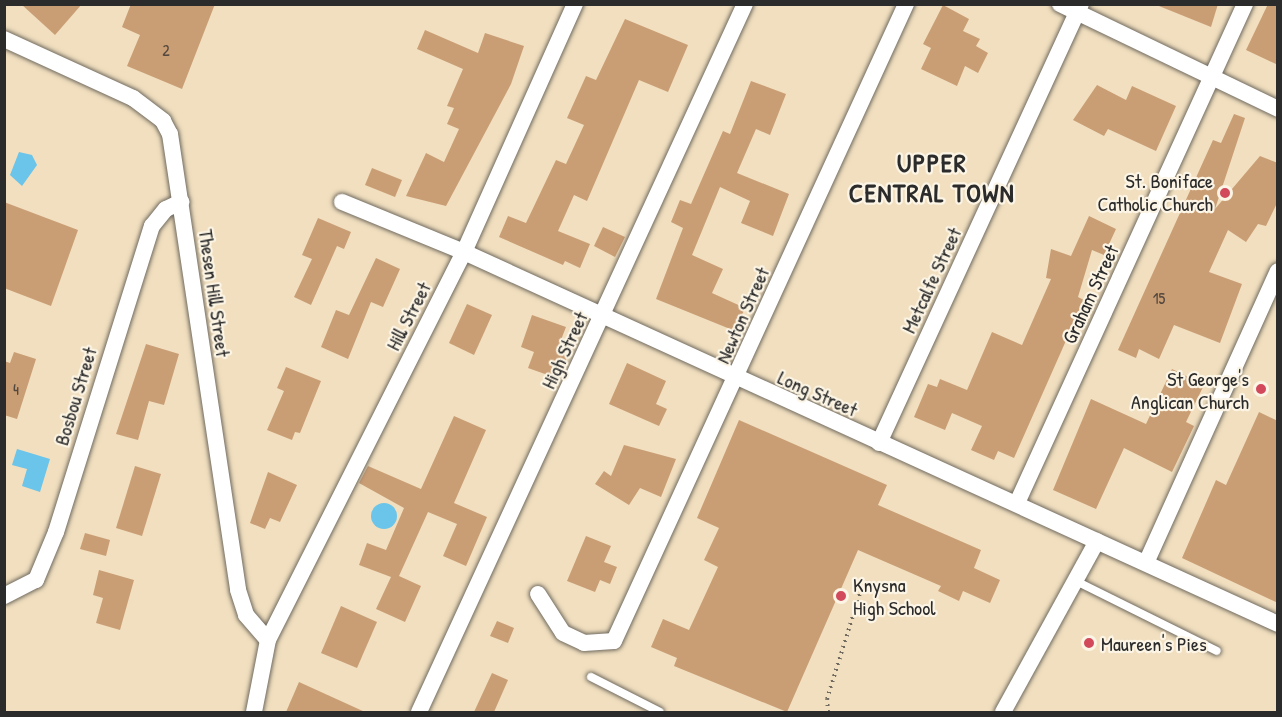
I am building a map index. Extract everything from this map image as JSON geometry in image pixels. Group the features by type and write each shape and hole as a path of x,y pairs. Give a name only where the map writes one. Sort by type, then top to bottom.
{"street":[{"name":"Hill Street","path":"254,712 268,640 464,252 575,4"},
{"name":"High Street","path":"419,712 603,316 648,205 745,4"},
{"name":"Newton Street","path":"538,594 563,633 584,643 614,641 906,4"},
{"path":"1060,4 1079,8 1278,109"},
{"name":"Graham Street","path":"1017,503 1245,4"},
{"name":"Metcalfe Street","path":"879,442 1079,8"},
{"name":"Thesen Hill Street","path":"4,39 132,98 163,121 174,148 238,590 252,625 268,640"},
{"name":"Bosbou Street","path":"4,596 36,580 152,226 166,209 181,202"},
{"name":"Long Street","path":"342,202 464,252 735,380 1017,503 1278,624"},
{"path":"1146,563 1278,271"},
{"path":"1003,712 1097,541"}],"lane":[{"path":"1076,581 1217,651"},
{"path":"591,677 660,712"}],"path":[{"path":"828,712 827,699 860,593"}],"water":[{"path":"19,152 32,155 37,165 22,186 10,175"},
{"path":"17,449 50,459 40,492 22,486 27,469 12,465"},
{"path":"384,503 393,507 397,516 393,525 384,529 375,525 371,516 375,507"}],"building":[{"path":"21,4 82,4 55,35"},
{"path":"131,4 215,4 182,89 127,66 140,35 122,27"},
{"path":"1154,4 1218,4 1211,27"},
{"path":"1268,4 1278,4 1278,65 1246,50"},
{"path":"943,5 969,19 963,31 980,39 976,46 988,53 978,73 965,66 957,86 921,69 931,48 923,44"},
{"path":"625,19 688,45 668,92 639,80 587,201 574,195 558,231 590,244 580,268 565,261 563,265 499,237 508,216 526,223 556,160 566,164 584,125 567,118 586,76 596,80"},
{"path":"425,30 478,53 485,33 524,46 511,84 446,206 406,196 426,153 444,162 459,129 447,124 454,108 447,106 463,69 417,49"},
{"path":"751,81 786,94 770,135 756,129 737,173 789,194 773,236 741,223 750,201 720,187 692,255 723,269 712,293 745,308 735,331 656,299 683,228 671,222 680,200 691,204 723,131 730,134"},
{"path":"1097,85 1126,100 1132,86 1176,106 1156,151 1108,129 1104,136 1073,120"},
{"path":"1234,114 1245,118 1215,209 1260,156 1278,163 1278,201 1266,226 1258,224 1246,242 1228,230 1209,272 1242,284 1220,343 1174,325 1159,359 1139,349 1136,358 1118,350 1213,140 1221,143"},
{"path":"372,168 402,180 395,197 365,185"},
{"path":"4,202 78,230 51,306 4,288"},
{"path":"1089,216 1116,229 1104,255 1092,250 1078,297 1084,300 1014,458 998,451 994,460 971,450 982,426 952,413 945,430 914,417 928,384 937,387 940,379 967,390 992,332 1022,345 1051,279 1046,278 1051,249 1071,256"},
{"path":"318,218 351,232 344,249 337,246 311,305 294,297 312,259 302,255"},
{"path":"603,227 625,237 615,257 594,246"},
{"path":"376,258 400,269 383,307 371,302 348,359 321,347 336,310 349,315"},
{"path":"467,304 492,315 474,355 449,343"},
{"path":"532,315 566,327 557,350 568,354 559,379 528,368 534,352 521,347"},
{"path":"146,344 179,354 164,405 149,401 138,440 116,434"},
{"path":"14,352 36,359 17,419 4,415 4,361 10,363"},
{"path":"627,363 666,381 656,404 667,409 659,426 609,404"},
{"path":"286,367 321,381 300,433 295,432 292,440 267,430 284,391 277,388"},
{"path":"1172,369 1204,385 1186,422 1194,426 1172,472 1124,448 1096,509 1053,490 1091,399 1146,424"},
{"path":"1259,412 1278,421 1278,603 1182,558 1216,480 1226,485"},
{"path":"454,416 486,430 454,503 487,517 466,566 443,556 457,524 428,512 399,576 421,586 405,622 376,609 391,577 359,565 367,543 386,550 404,508 359,483 368,466 421,489"},
{"path":"739,420 887,485 878,505 981,550 974,568 1000,580 990,603 963,591 959,601 938,591 941,586 858,550 787,712 674,666 677,658 651,647 663,619 689,630 718,567 704,560 719,528 697,518"},
{"path":"624,445 676,459 661,497 640,488 629,505 595,484 604,471 611,476"},
{"path":"135,466 161,474 142,536 116,528"},
{"path":"268,472 297,485 280,522 270,518 265,529 250,523"},
{"path":"85,533 110,540 106,556 80,549"},
{"path":"586,536 611,546 604,562 617,567 610,584 600,580 595,592 567,581"},
{"path":"99,570 134,580 120,630 96,623 103,598 93,595"},
{"path":"341,606 377,622 357,668 321,653"},
{"path":"497,621 514,628 508,643 490,636"},
{"path":"492,673 508,680 494,712 474,712"},
{"path":"299,682 365,712 286,712"}],"place":[{"name":"St. Boniface Catholic Church","path":"1225,193"},
{"name":"St George's Anglican Church","path":"1261,389"},
{"name":"Knysna High School","path":"841,596"},
{"name":"Maureen's Pies","path":"1089,643"}],"district":[{"name":"UPPER CENTRAL TOWN","path":"932,178"}]}
